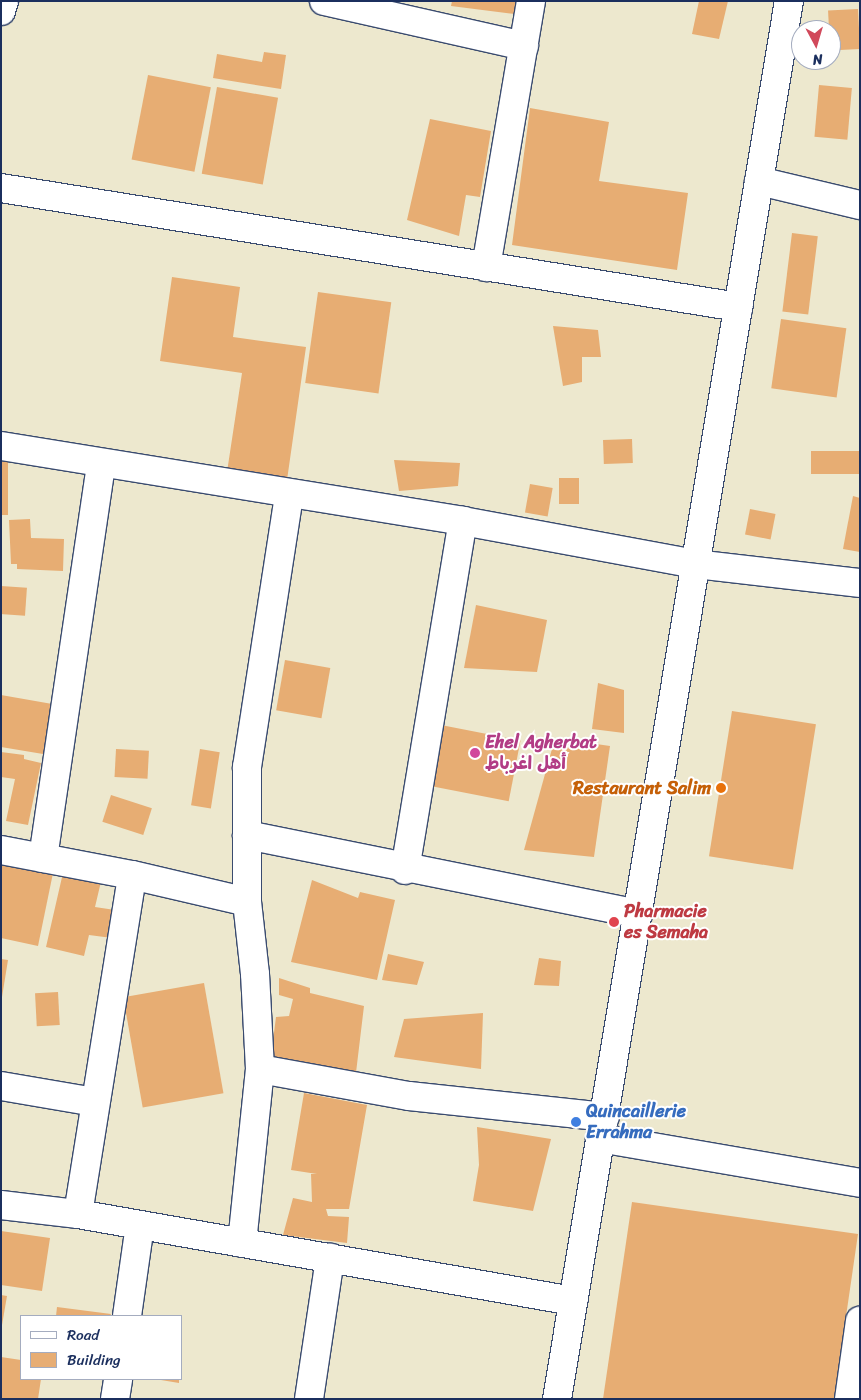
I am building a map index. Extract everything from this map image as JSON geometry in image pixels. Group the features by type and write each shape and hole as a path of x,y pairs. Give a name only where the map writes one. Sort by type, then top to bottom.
{"street":[{"path":"1,11 4,1"},
{"path":"324,1 524,46"},
{"path":"486,267 532,1"},
{"path":"557,1399 788,1"},
{"path":"759,181 860,205"},
{"path":"1,188 738,307"},
{"path":"1,446 288,495 463,521 695,564 860,583"},
{"path":"43,858 101,464"},
{"path":"242,1243 260,1069 255,974 247,902 247,767 288,495"},
{"path":"405,870 463,521"},
{"path":"247,835 405,870 638,914"},
{"path":"1,850 132,875 247,902"},
{"path":"78,1214 132,875"},
{"path":"260,1069 603,1128 860,1184"},
{"path":"1,1086 95,1102"},
{"path":"1,1205 78,1214 573,1301"},
{"path":"127,1315 140,1225"},
{"path":"309,1399 330,1258"},
{"path":"849,1399 860,1322"},
{"path":"115,1399 118,1380"}],"building":[{"path":"452,1 517,1 515,14 451,6"},
{"path":"699,1 728,1 719,39 692,34"},
{"path":"858,9 860,49 841,50 841,20 829,20 828,11"},
{"path":"264,52 286,55 281,89 213,78 217,54 262,62"},
{"path":"148,75 211,87 194,172 132,159"},
{"path":"819,85 852,88 847,140 814,137"},
{"path":"217,87 278,98 263,184 202,174"},
{"path":"530,108 609,122 599,181 688,193 677,270 512,245"},
{"path":"430,119 491,131 480,197 466,195 459,236 407,220"},
{"path":"792,233 818,236 808,315 782,311"},
{"path":"172,277 240,287 233,337 306,347 287,480 227,472 242,373 160,361"},
{"path":"318,292 391,302 378,393 305,383"},
{"path":"781,319 846,328 837,398 771,388"},
{"path":"553,326 598,330 601,357 582,357 582,382 563,386"},
{"path":"632,439 633,463 604,464 603,440"},
{"path":"811,451 860,451 860,474 811,474"},
{"path":"1,457 8,457 8,515 1,515"},
{"path":"394,460 460,463 458,486 399,491"},
{"path":"559,478 579,478 579,504 559,504"},
{"path":"530,484 553,488 548,517 525,513"},
{"path":"853,496 860,498 860,552 843,549"},
{"path":"750,509 776,514 771,539 745,535"},
{"path":"30,519 31,538 64,539 63,571 17,569 17,564 11,564 9,520"},
{"path":"1,586 27,588 25,616 1,614"},
{"path":"476,605 547,620 537,672 464,668"},
{"path":"285,660 330,668 321,718 276,710"},
{"path":"598,683 624,690 624,733 592,729"},
{"path":"1,695 58,705 49,755 1,747"},
{"path":"732,711 816,724 793,869 709,856"},
{"path":"441,725 521,740 509,801 429,786"},
{"path":"555,738 610,746 594,857 524,850"},
{"path":"116,749 149,751 147,779 115,777"},
{"path":"200,749 220,752 211,808 191,805"},
{"path":"1,752 24,755 24,759 41,763 28,825 6,821 15,779 1,777"},
{"path":"111,795 152,808 143,835 102,822"},
{"path":"2,863 53,873 38,946 1,938"},
{"path":"65,864 103,873 95,907 115,910 112,938 89,935 84,956 46,947"},
{"path":"312,880 358,898 360,892 395,900 377,980 291,962"},
{"path":"388,954 424,962 417,985 382,980"},
{"path":"539,958 561,961 559,986 534,985"},
{"path":"1,959 8,960 2,997 1,997"},
{"path":"279,978 310,988 310,993 364,1006 355,1081 270,1064 276,1017 289,1016 293,999 279,995"},
{"path":"204,983 223,1093 143,1108 123,997"},
{"path":"58,992 60,1025 37,1026 35,993"},
{"path":"483,1013 481,1069 394,1057 404,1019"},
{"path":"304,1093 367,1105 349,1209 326,1209 328,1216 349,1217 347,1243 283,1235 293,1198 312,1202 311,1174 317,1174 291,1170"},
{"path":"477,1127 551,1139 533,1211 473,1201 479,1165"},
{"path":"632,1202 858,1234 834,1399 603,1399"},
{"path":"1,1231 50,1238 42,1291 1,1285"},
{"path":"1,1295 7,1296 2,1325 1,1325"},
{"path":"57,1307 111,1314 110,1315 56,1315"},
{"path":"1,1357 20,1360 20,1380 41,1380 38,1399 1,1399"},
{"path":"161,1380 179,1380 179,1383"}],"place":[{"name":"Ehel Agherbat أهل اغرباط","path":"475,753"},
{"name":"Restaurant Salim","path":"721,788"},
{"name":"Pharmacie es Semaha","path":"614,922"},
{"name":"Quincaillerie Errahma","path":"576,1122"}]}
